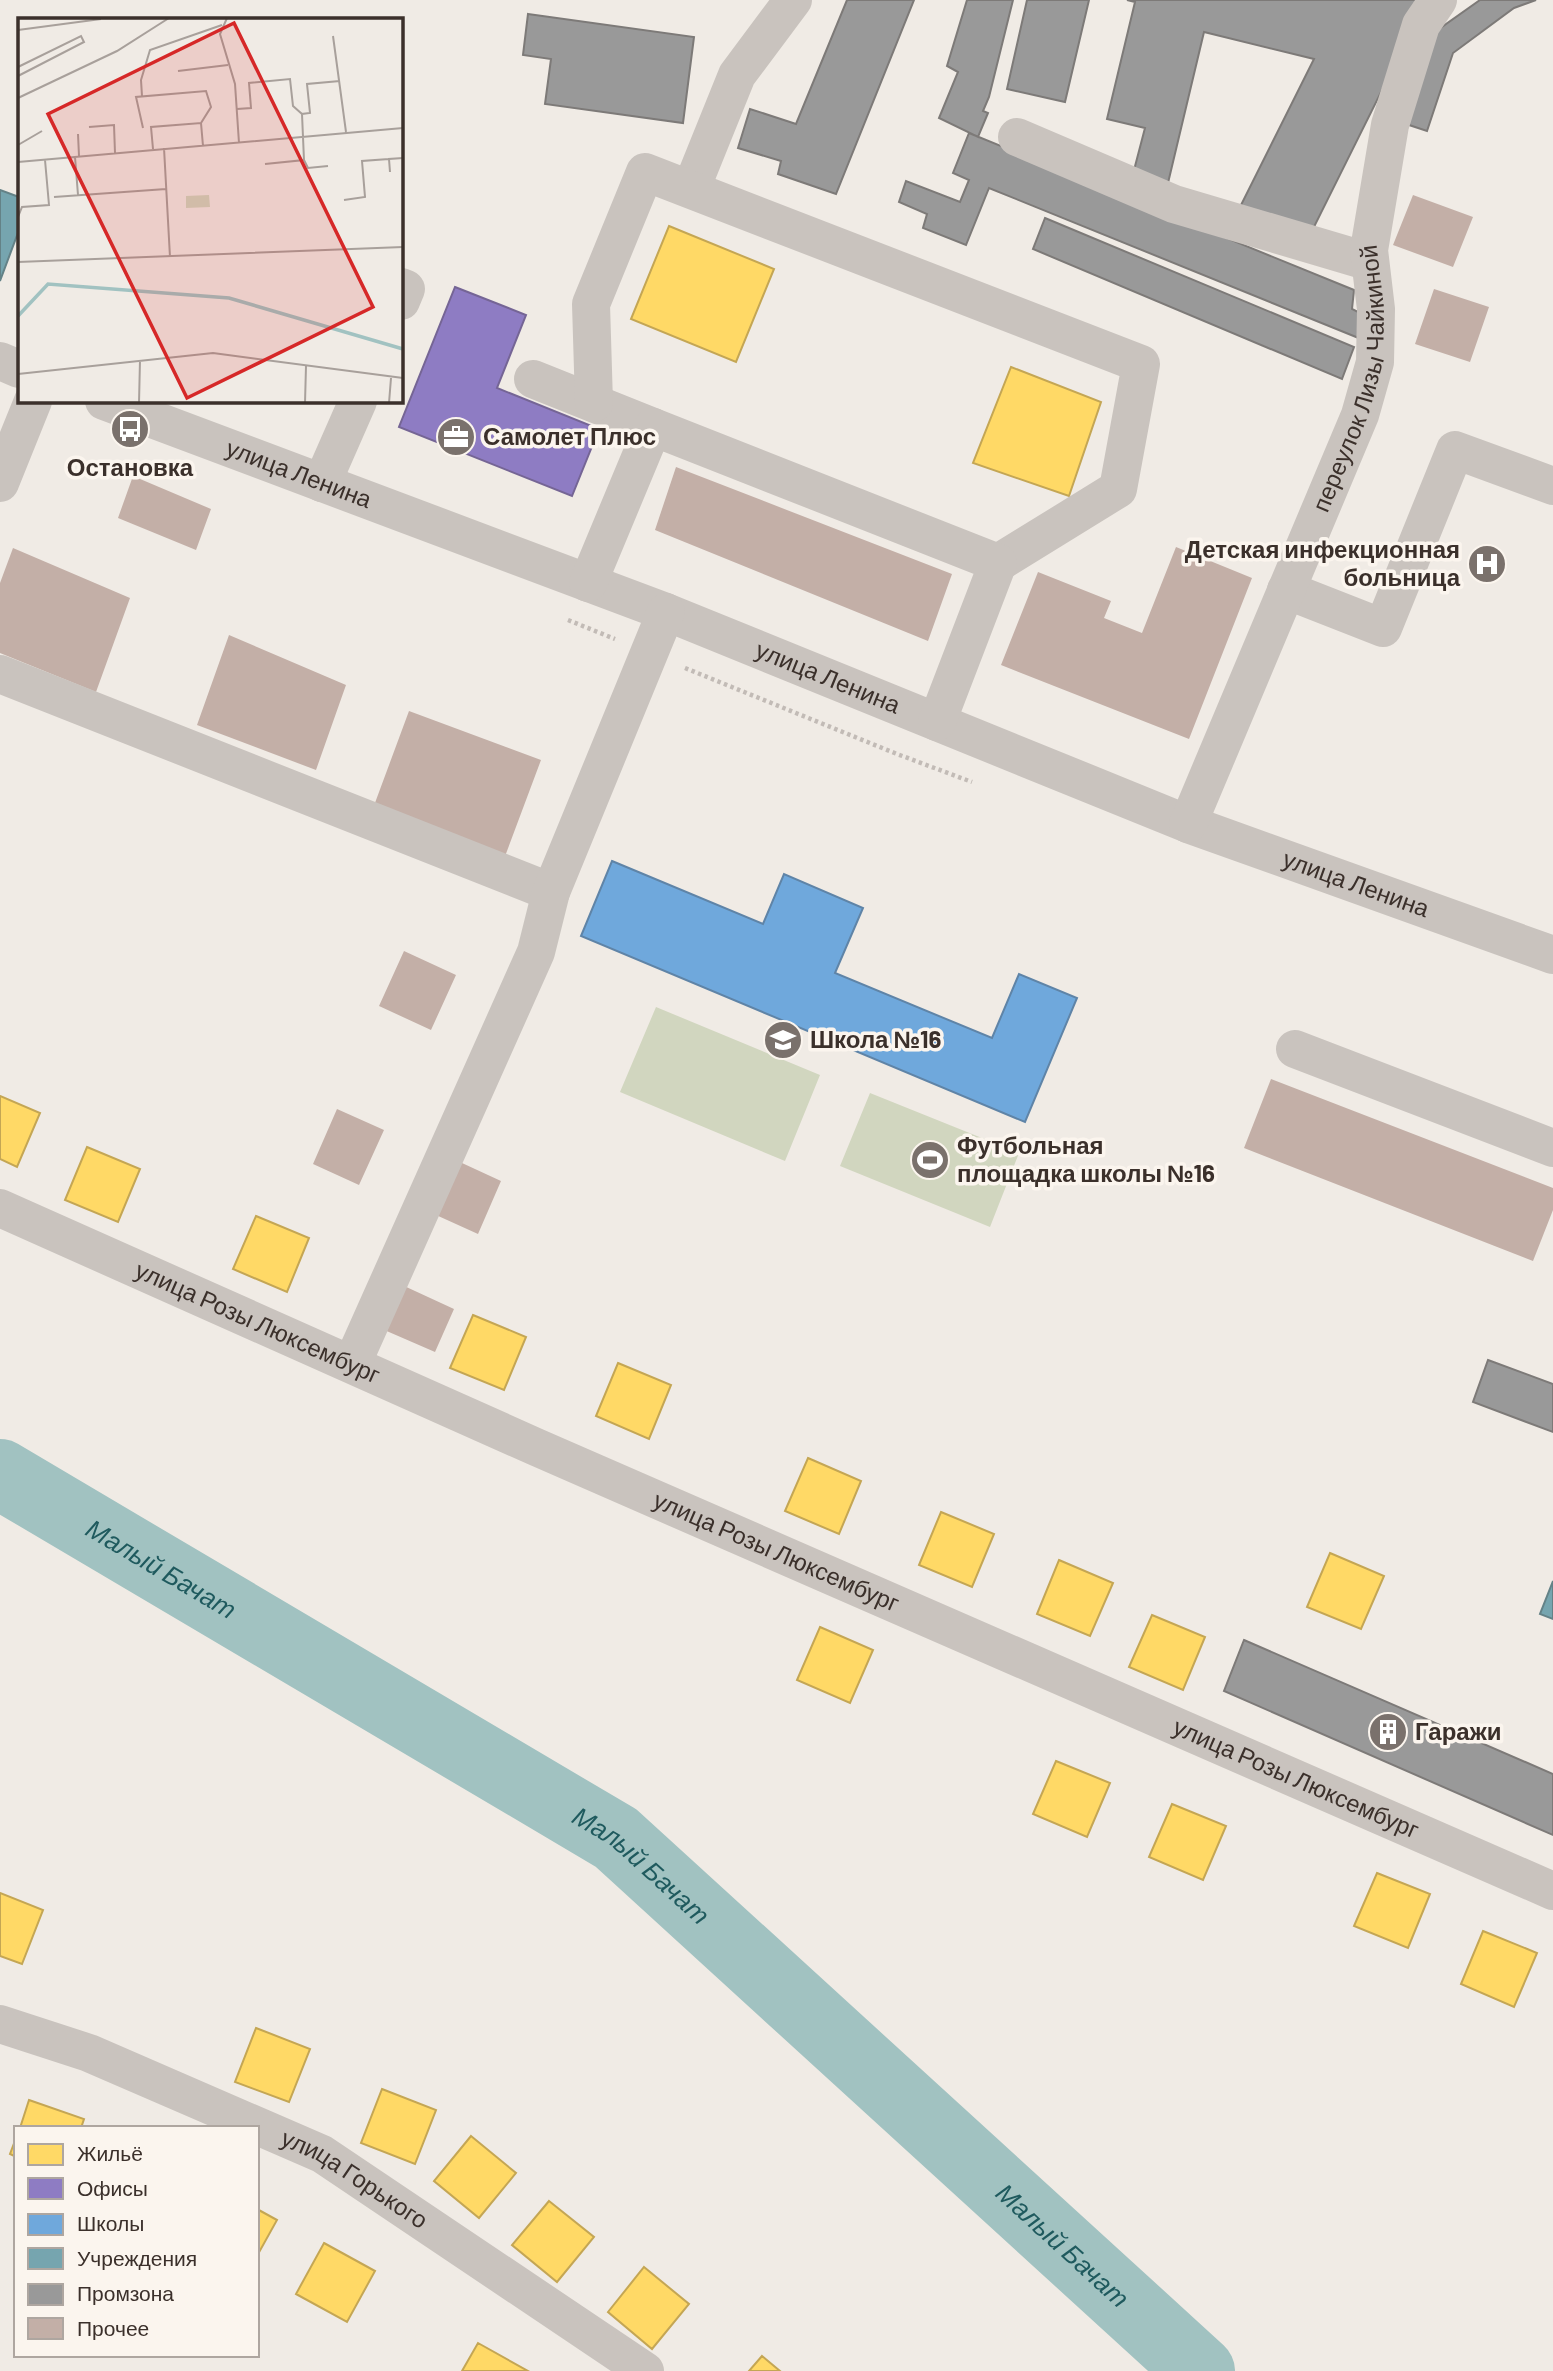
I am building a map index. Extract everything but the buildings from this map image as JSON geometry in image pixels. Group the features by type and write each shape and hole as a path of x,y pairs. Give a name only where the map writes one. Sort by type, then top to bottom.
{"street":[{"path":"691,189 737,75 793,0"},
{"name":"переулок Лизы Чайкиной","path":"1188,824 1360,415 1375,362 1376,309 1369,250 1390,125 1421,25 1438,0"},
{"path":"1017,137 1174,204 1370,262"},
{"path":"594,403 592,304 645,172 1141,363 1118,489 998,563 937,722"},
{"path":"0,362 18,369"},
{"path":"533,379 998,563"},
{"path":"0,483 33,402"},
{"name":"улица Ленина","path":"107,402 666,612 1188,824 1553,955"},
{"path":"322,483 358,402"},
{"path":"588,583 653,427"},
{"path":"1286,590 1383,628 1455,450 1553,486"},
{"path":"352,1364 536,952 551,892 666,612"},
{"path":"0,674 551,892"},
{"path":"1295,1049 1553,1148"},
{"name":"улица Розы Люксембург","path":"0,1208 561,1458 1553,1891"},
{"name":"улица Горького","path":"0,2024 89,2053 257,2126"},
{"name":"улица Горького","path":"259,2127 322,2154 645,2371"}],"green space":[{"path":"656,1007 820,1075 785,1161 620,1092"},
{"name":"Футбольная площадка школы №16","path":"870,1093 1019,1153 990,1227 840,1166"}],"waterway":[{"name":"Малый Бачат","path":"0,1474 616,1838 1200,2371"}],"place":[{"name":"Остановка","path":"130,429"},
{"name":"Самолет Плюс","path":"456,437"},
{"name":"Детская инфекционная больница","path":"1487,564"},
{"name":"Школа №16","path":"783,1040"},
{"name":"Футбольная площадка школы №16","path":"930,1160"},
{"name":"Гаражи","path":"1388,1732"}]}
